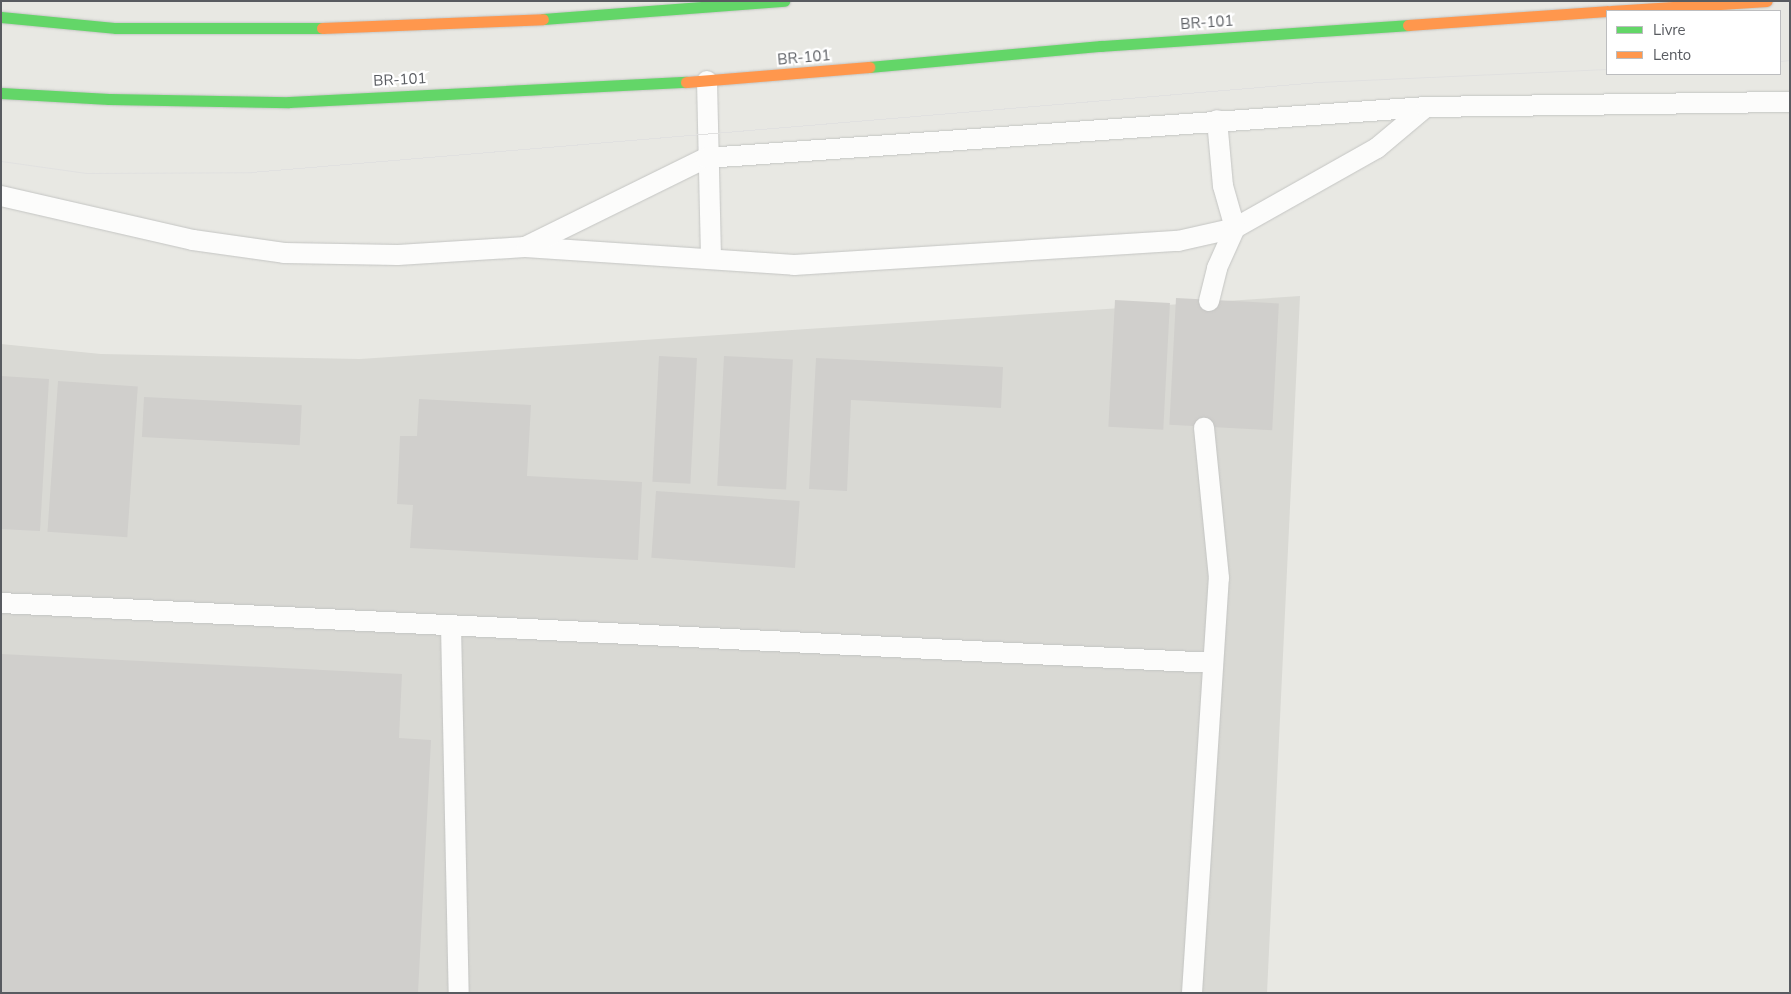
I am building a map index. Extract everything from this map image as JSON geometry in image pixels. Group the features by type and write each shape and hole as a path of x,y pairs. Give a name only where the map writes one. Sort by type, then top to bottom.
{"main road":[{"path":"1,17 116,28 282,29 558,18 784,1"},
{"name":"BR-101","path":"1625,10 1767,1"},
{"name":"BR-101","path":"1,94 109,99 289,102 707,82 1111,45 1606,11"}],"lane":[{"path":"558,18 587,1"},
{"path":"707,82 706,158 711,258"},
{"path":"525,247 706,158 1217,120 1426,107 1790,102"},
{"path":"1,196 192,240 284,253 398,255 525,247 794,265 1178,241 1235,228 1377,148 1426,107"},
{"path":"1209,300 1218,268 1235,228 1223,186 1217,120"},
{"path":"1192,993 1219,578 1204,428"},
{"path":"1,603 1213,663"},
{"path":"450,626 459,993"}],"shaded area":[{"path":"1300,296 1267,993 1,993 1,344 101,354 360,359"}],"building":[{"path":"1176,298 1279,303 1272,430 1169,425"},
{"path":"1115,300 1170,303 1163,430 1108,427"},
{"path":"659,356 697,358 690,484 652,482"},
{"path":"724,356 793,360 786,489 717,486"},
{"path":"816,358 1003,367 1001,408 851,400 847,491 809,489"},
{"path":"1,376 49,379 40,531 1,529"},
{"path":"58,381 138,387 127,537 47,532"},
{"path":"144,397 302,405 300,445 142,437"},
{"path":"419,399 531,405 527,476 642,482 638,560 410,548 413,505 397,504 400,436 417,436"},
{"path":"656,491 800,501 795,568 651,558"},
{"path":"1,654 402,674 399,738 431,740 418,993 1,993"}],"tram line":[{"path":"1781,61 1790,60"},
{"path":"1,161 86,173 251,172 1319,82 1606,69"}],"traffic: fast":[{"path":"543,19 784,1"},
{"path":"1,17 116,28 322,28"},
{"path":"869,67 1101,46 1408,25"},
{"path":"1,93 109,99 289,102 686,82"}],"traffic: slow":[{"path":"1627,10 1767,1"},
{"path":"1408,25 1606,11"},
{"path":"322,28 543,19"},
{"path":"686,82 869,67"}]}
